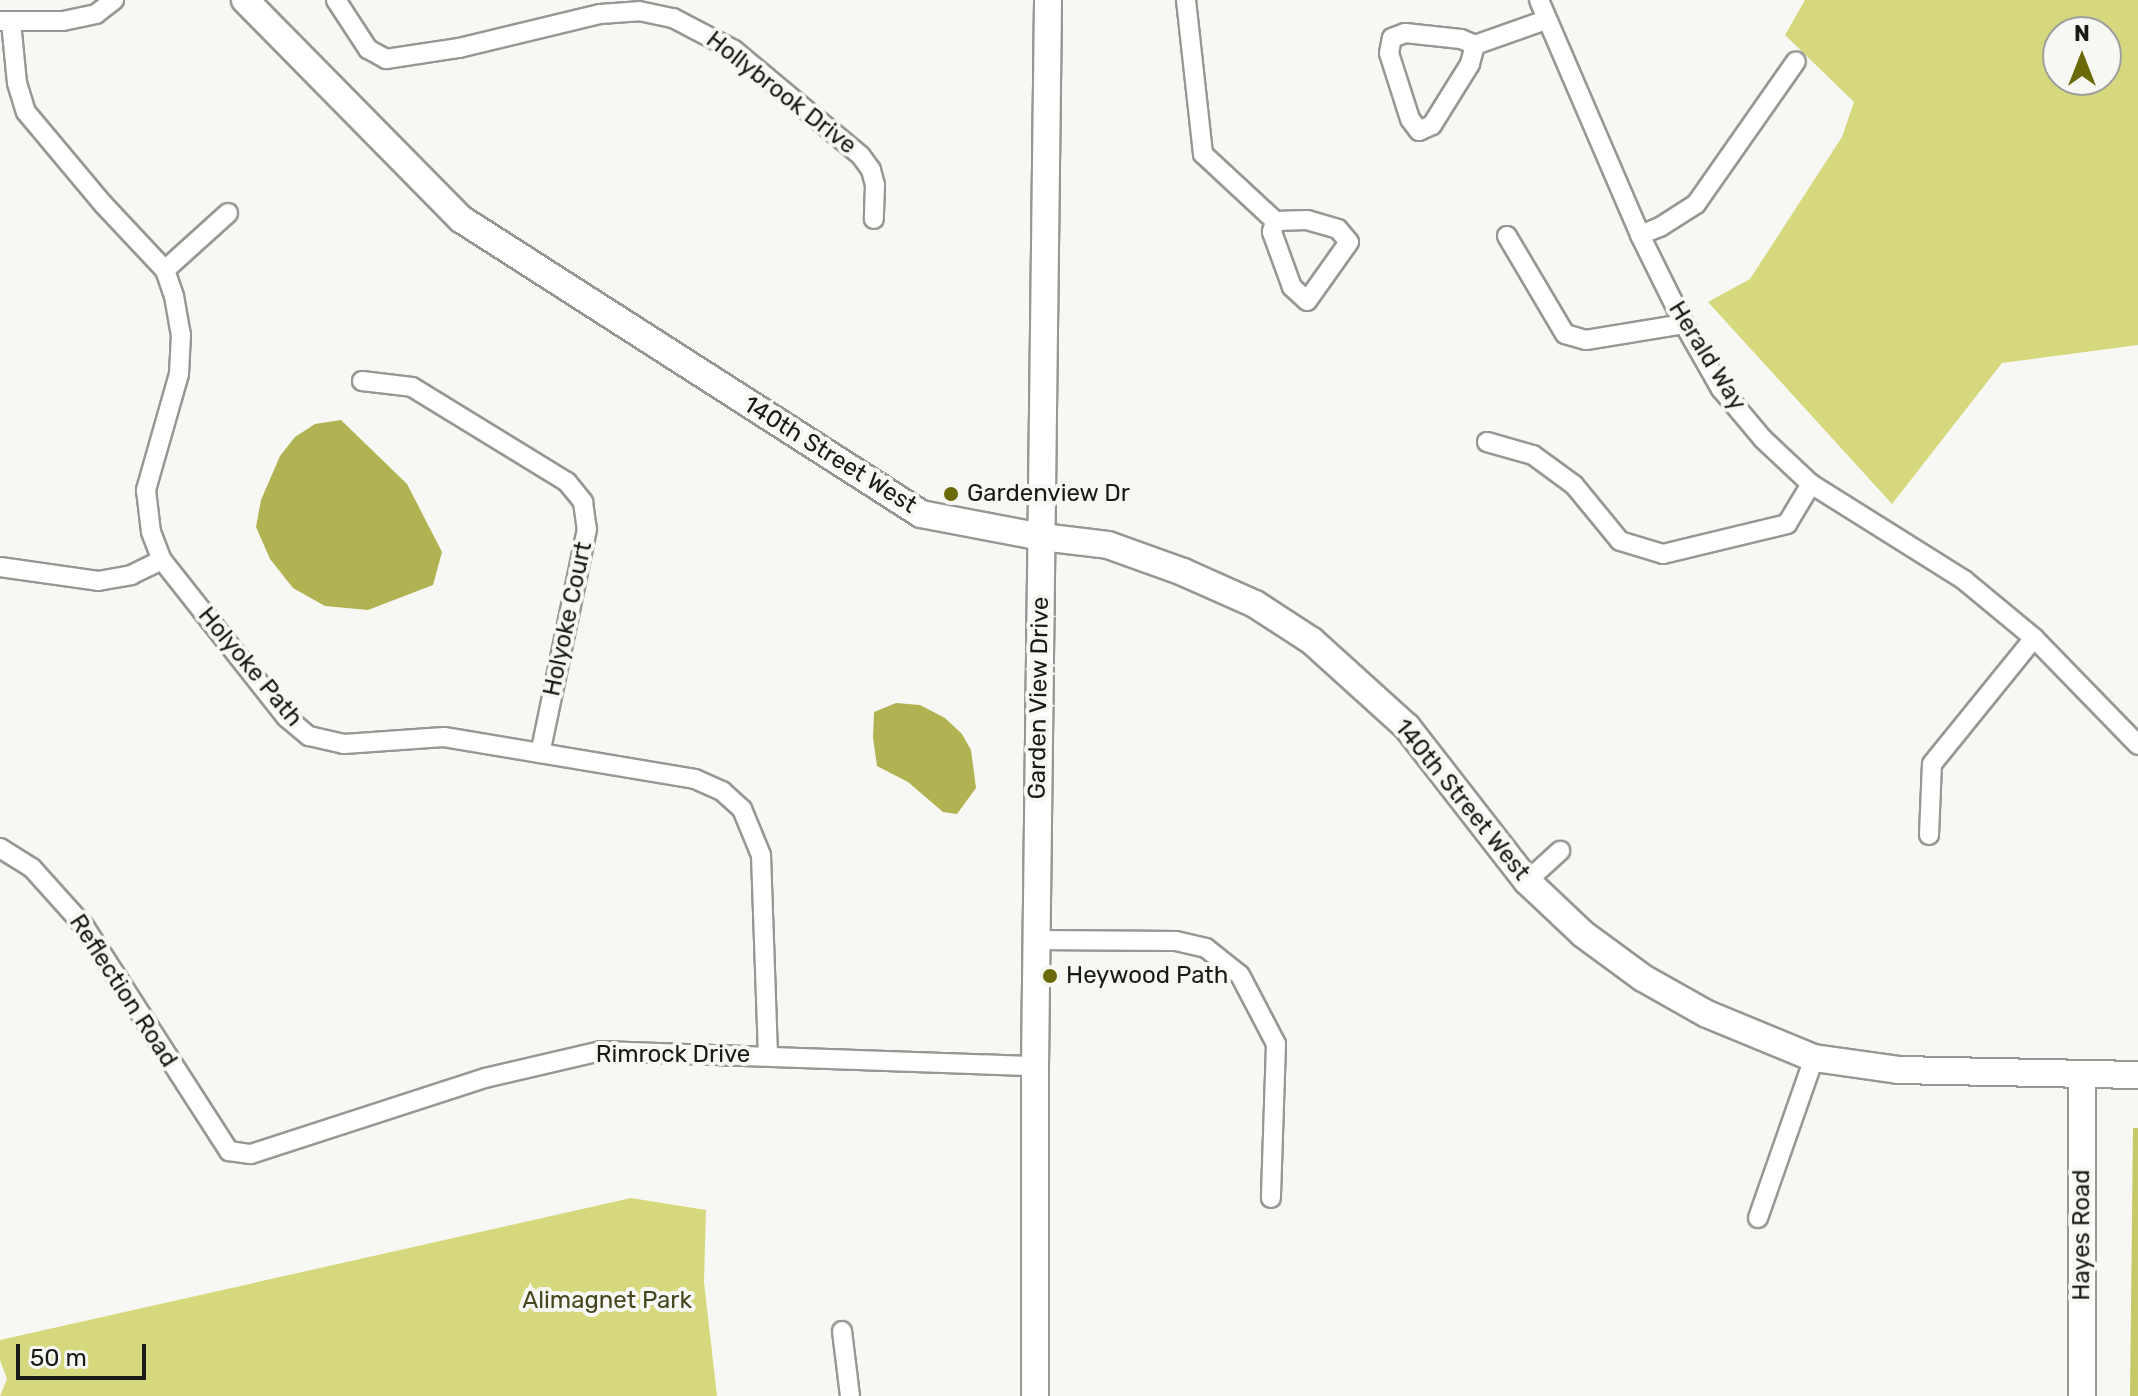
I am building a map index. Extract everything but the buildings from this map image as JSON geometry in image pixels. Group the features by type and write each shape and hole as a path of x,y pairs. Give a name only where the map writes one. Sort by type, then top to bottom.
{"street":[{"path":"5,22 63,21 96,14 114,0"},
{"name":"140th Street West","path":"245,0 461,219 921,514 1042,537 1108,545 1183,572 1255,604 1312,641 1407,727 1527,881 1583,934 1643,978 1707,1014 1814,1058 1898,1070 2138,1075"},
{"name":"Hollybrook Drive","path":"336,0 368,49 386,59 459,48 600,14 639,11 673,18 706,32 734,50 861,156 871,170 875,185 874,219"},
{"name":"Garden View Drive","path":"1035,1396 1036,940 1048,0"},
{"path":"1186,0 1203,154 1275,221 1307,220 1338,229 1349,242 1307,301 1292,287 1272,232 1275,221"},
{"name":"Herald Way","path":"1539,0 1640,235 1684,324 1721,389 1763,439 1811,484 1964,580 2034,638 2138,745"},
{"path":"1475,45 1470,64 1440,113 1432,125 1419,131 1410,119 1389,53 1392,38 1405,33 1461,39 1475,45 1546,20"},
{"name":"Holyoke Path","path":"5,22 26,112 103,204 165,270 181,335 179,374 146,490 151,532 162,560 286,717 309,736 344,744 444,737 695,779 722,791 742,809 761,855 768,1055"},
{"path":"1640,235 1660,227 1696,204 1796,61"},
{"path":"165,270 228,213"},
{"path":"1507,236 1565,334 1586,340 1684,324"},
{"name":"Holyoke Court","path":"362,381 412,387 567,482 583,502 587,529 540,753"},
{"path":"1487,442 1533,455 1574,485 1620,541 1663,554 1787,524 1811,484"},
{"path":"0,567 98,581 131,575 162,560"},
{"path":"1929,835 1932,764 2034,638"},
{"name":"Reflection Road","path":"0,848 32,868 84,926 229,1151"},
{"path":"1527,881 1560,851"},
{"path":"1036,940 1176,941 1206,948 1240,975 1276,1044 1271,1198"},
{"name":"Rimrock Drive","path":"229,1151 251,1154 485,1078 601,1051 1035,1066"},
{"path":"1758,1218 1814,1058"},
{"name":"Hayes Road","path":"2082,1075 2082,1396"},
{"path":"842,1331 850,1396"}],"green space":[{"path":"1805,0 2138,0 2138,345 2002,363 1892,504 1708,302 1750,279 1842,137 1854,102 1785,35"},
{"name":"Alimagnet Park","path":"631,1198 706,1210 704,1282 717,1396 0,1396 7,1379 0,1360 0,1340"}],"shaded area":[{"path":"341,420 407,484 442,552 433,585 368,610 325,606 293,588 270,559 256,527 261,500 280,456 295,437 315,424"},
{"path":"896,703 920,705 945,718 962,734 971,750 976,788 957,814 943,812 908,782 877,766 873,738 874,712"},
{"path":"2133,1128 2138,1128 2138,1396 2130,1396"}],"place":[{"name":"Gardenview Dr","path":"951,494"},
{"name":"Heywood Path","path":"1050,976"}]}
